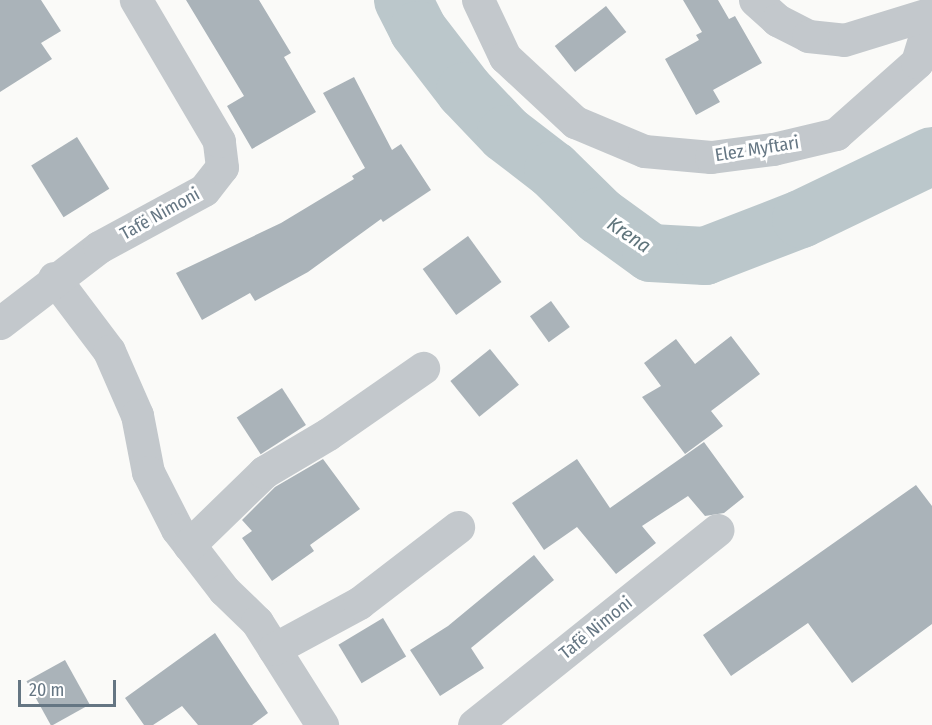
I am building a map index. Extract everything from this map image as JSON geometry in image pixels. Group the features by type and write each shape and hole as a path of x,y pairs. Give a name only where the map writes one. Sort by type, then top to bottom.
{"street":[{"name":"Tafë Nimoni","path":"0,323 54,278 99,247 204,190 222,167 219,141 136,0"},
{"name":"Elez Myftari","path":"478,0 505,57 575,122 644,151 711,157 773,149 836,134 917,62 932,13"},
{"name":"Elez Myftari","path":"755,0 777,20 808,36 844,40 932,13"},
{"path":"54,278 110,351 137,415 147,472 189,545 224,590 257,622 322,725"},
{"path":"189,545 264,472 328,434 423,368"},
{"path":"274,649 359,603 458,527"},
{"name":"Tafë Nimoni","path":"474,725 717,530"}],"building":[{"path":"0,0 41,0 61,31 41,43 52,59 0,92"},
{"path":"186,0 259,0 291,53 284,57 316,112 252,149 227,106 244,96"},
{"path":"683,0 718,0 729,19 735,16 762,63 713,90 720,102 696,115 665,59 699,40 696,35 702,32"},
{"path":"606,6 626,32 575,72 555,46"},
{"path":"354,77 392,150 401,144 431,190 383,222 381,219 308,272 255,301 250,293 202,320 176,273 281,223 354,179 352,176 365,168 323,93"},
{"path":"77,137 109,189 64,217 31,166"},
{"path":"468,236 502,282 456,315 423,269"},
{"path":"551,301 570,327 549,342 530,316"},
{"path":"731,336 760,374 711,411 723,426 685,454 642,397 661,386 644,363 676,339 695,364"},
{"path":"490,349 519,385 479,417 450,381"},
{"path":"282,388 306,425 261,454 237,417"},
{"path":"704,442 744,497 724,513 705,516 688,496 642,526 656,543 616,574 577,527 544,550 512,503 577,459 610,508"},
{"path":"323,459 360,509 310,545 314,551 272,581 242,538 252,531 242,520 275,487"},
{"path":"916,485 932,506 932,624 852,683 808,623 731,676 703,635"},
{"path":"534,555 554,580 471,648 484,668 440,696 410,650 448,626"},
{"path":"383,618 406,657 362,683 338,645"},
{"path":"215,633 268,713 252,725 198,725 182,706 153,725 144,725 125,698"},
{"path":"65,660 90,705 51,725 27,681"}],"waterway":[{"name":"Krena","path":"403,0 418,30 465,91 506,134 553,170 600,216 651,253 705,256 801,219 932,156"}]}
